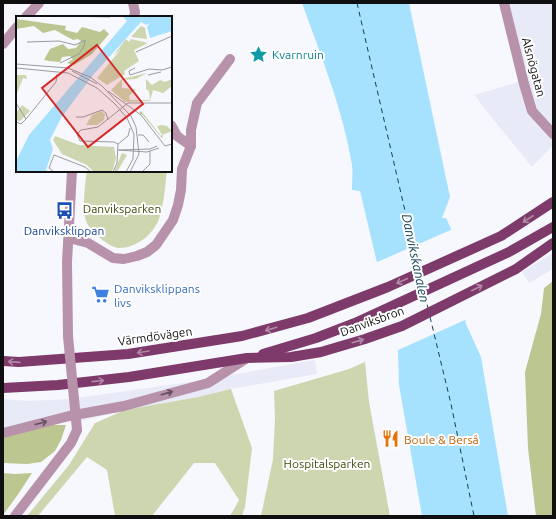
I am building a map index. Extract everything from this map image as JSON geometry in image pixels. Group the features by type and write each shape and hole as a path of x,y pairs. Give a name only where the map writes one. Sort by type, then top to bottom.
{"main road":[{"name":"Värmdövägen","path":"3,361 19,362 128,354 242,336 308,318 388,287 501,236 553,202"},
{"name":"Danviksbron","path":"247,358 316,338 355,323 509,252 553,227"},
{"name":"Danviksbron","path":"247,358 291,357 321,352 402,326 516,269 553,243"},
{"path":"3,388 58,385 129,377 247,358"}],"street":[{"path":"27,16 39,3"},
{"path":"133,3 134,16"},
{"name":"Alsnögatan","path":"504,3 532,111 552,132"},
{"path":"3,44 16,28"},
{"path":"69,238 88,243 113,258 124,259 147,252 156,245 174,220 181,190 182,169 191,146 191,130 197,103 230,59"},
{"path":"172,127 177,136 191,146"},
{"path":"15,516 71,443 77,430 68,336 66,293 72,172"},
{"path":"3,433 69,416 124,406 208,383 247,358"}],"shaded area":[{"path":"503,3 553,3 553,145 532,167 475,95 521,81"},
{"path":"553,253 553,269 529,283 522,272"},
{"path":"315,360 317,374 125,410 85,420 55,423 3,436 3,399 29,401 68,399 191,382"}],"green space":[{"name":"Danviksparken","path":"87,172 167,172 161,213 153,230 143,240 132,246 119,248 111,246 102,240 88,225 86,220 84,199"},
{"path":"553,281 553,516 536,516 528,448 525,372 541,314 544,288"},
{"name":"Hospitalsparken","path":"365,362 369,402 390,516 261,516 273,459 275,418 274,391 349,369"},
{"path":"231,389 252,448 245,507 242,516 230,516 239,500 215,463 194,463 152,516 115,516 107,470 87,457 38,516 27,516 69,465 95,423 125,410 198,397"},
{"path":"37,425 66,425 61,440 55,451 41,462 27,464 3,463 3,428"},
{"path":"3,473 32,473 3,515"}],"water":[{"name":"Danvikskanalen","path":"302,3 409,3 450,197 442,218 446,218 451,229 466,324 481,357 508,516 422,516 399,385 398,351 360,191 352,190 352,165 343,124 331,83"}],"pier":[{"path":"453,229 467,319 396,351 375,263"}],"ferry route":[{"path":"357,3 418,267"},
{"path":"421,278 423,287"},
{"path":"425,296 428,308"},
{"path":"430,317 451,404 474,516"}],"place":[{"name":"Kvarnruin","path":"259,54"},
{"name":"Danviksklippan","path":"64,211"},
{"name":"Danviksklippans livs","path":"101,295"},
{"name":"Boule & Berså","path":"391,439"}]}
